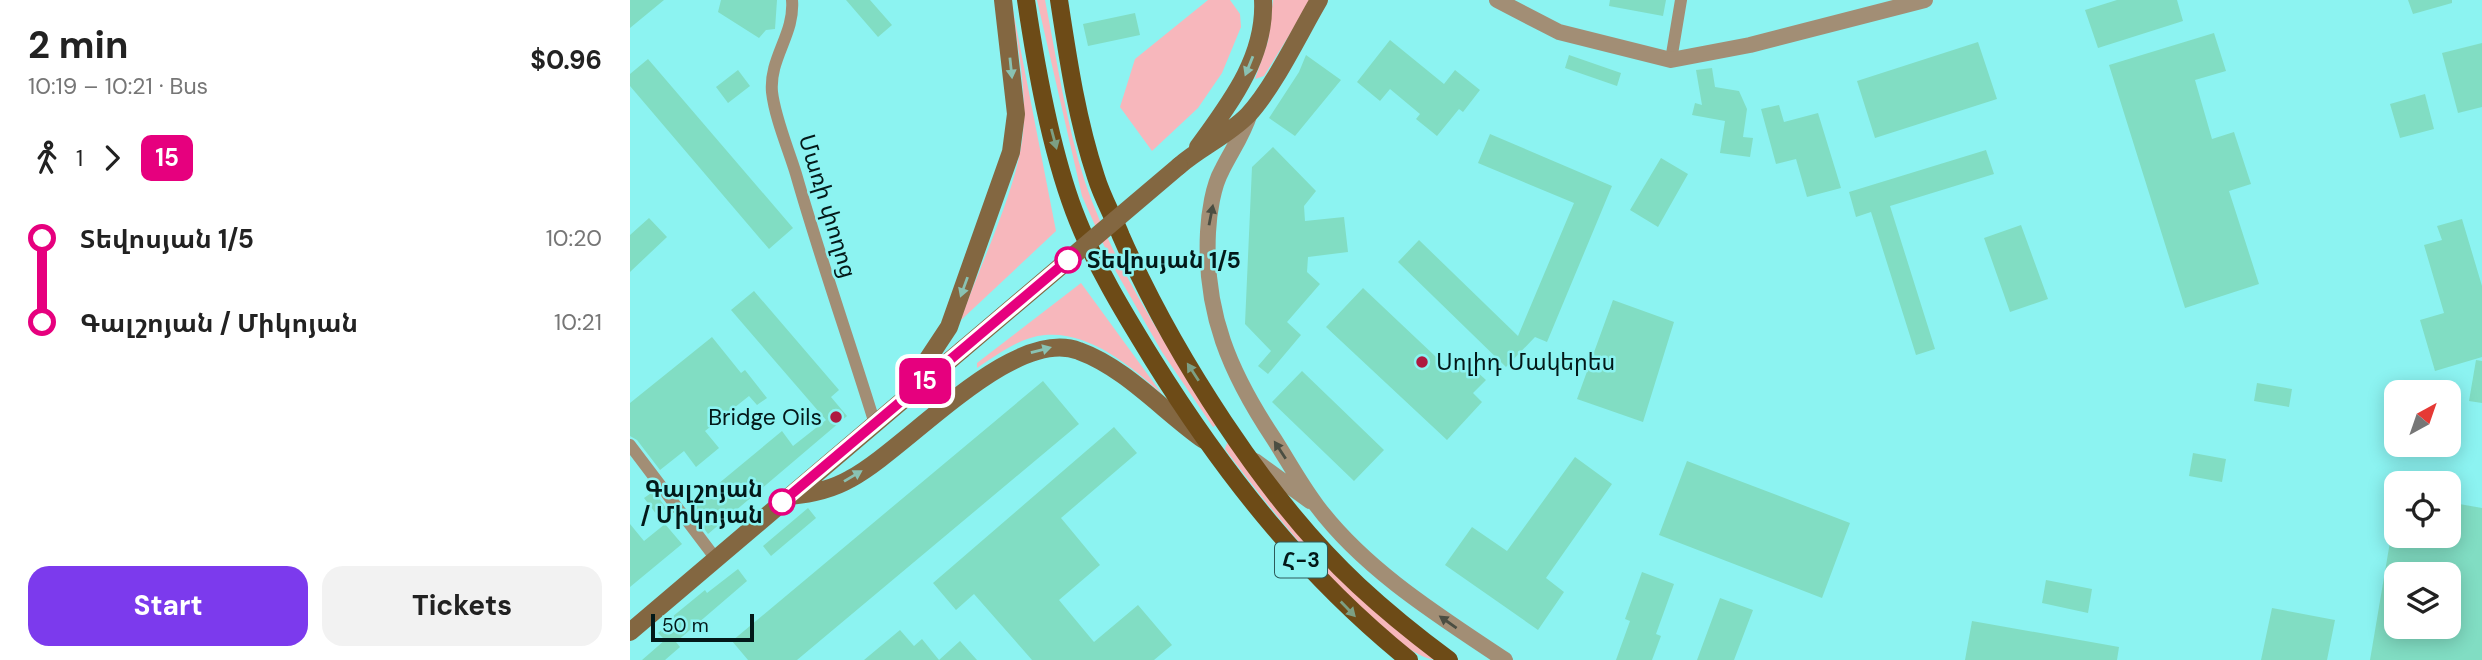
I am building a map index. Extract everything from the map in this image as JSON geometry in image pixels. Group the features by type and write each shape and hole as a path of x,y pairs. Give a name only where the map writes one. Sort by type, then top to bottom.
{"main road":[{"path":"899,402 949,327 1011,152 1016,114 1003,0"},
{"name":"Հ-3","path":"1026,0 1039,81 1074,210 1118,303 1204,440 1287,546 1357,617 1409,660"},
{"name":"Հ-3","path":"1059,0 1071,77 1096,178 1150,298 1183,356 1251,458 1306,531 1358,586 1449,660"},
{"path":"1195,152 1241,86 1259,39 1263,0"},
{"path":"630,632 1178,166 1195,152 1226,134 1250,113 1319,0"},
{"path":"789,496 814,494 851,479 1006,363 1053,347 1077,350 1108,365 1204,440"}],"street":[{"name":"Մառի փողոց","path":"792,0 793,15 785,44 775,59 772,92 810,224 875,424"},
{"path":"1497,0 1559,32 1671,60 1750,46 1925,0"},
{"path":"1671,60 1681,0"},
{"path":"1250,113 1243,135 1221,172 1208,230 1210,291 1220,340 1235,376 1318,507 1346,538 1398,584 1505,660"},
{"path":"630,445 716,559"},
{"path":"1251,458 1318,507"}],"shaded area":[{"path":"1011,0 1056,231 960,321 1006,202 1020,154 1024,100"},
{"path":"1037,0 1045,0 1072,137 1097,214 1127,276 1216,425 1213,427 1162,352 1114,268 1082,196"},
{"path":"1208,0 1230,0 1240,14 1241,27 1222,73 1198,108 1152,151 1120,107 1135,59"},
{"path":"1273,0 1311,0 1264,76 1255,79 1268,41"},
{"path":"1081,283 1162,394 1108,352 1061,335 1027,339 1009,347 977,368 977,363"},
{"path":"1227,443 1438,660 1416,653 1388,633 1357,605 1265,501 1225,449"}],"building":[{"path":"630,0 664,0 630,28"},
{"path":"721,0 777,0 775,29 766,30 759,38 718,12"},
{"path":"846,0 870,0 892,25 878,37"},
{"path":"1610,0 1666,0 1663,16 1609,6"},
{"path":"2117,0 2177,0 2183,21 2098,48 2085,10"},
{"path":"2408,0 2452,0 2452,3 2413,14"},
{"path":"1135,13 1140,35 1088,46 1083,24"},
{"path":"2214,33 2226,71 2195,80 2212,139 2234,132 2251,184 2229,191 2259,284 2185,308 2109,65"},
{"path":"1390,40 1444,84 1455,70 1480,90 1463,112 1459,109 1437,136 1416,119 1420,114 1390,89 1380,101 1357,82"},
{"path":"1978,42 1997,99 1875,138 1857,81"},
{"path":"2482,43 2482,107 2458,113 2442,53"},
{"path":"1306,55 1341,80 1295,136 1269,118 1299,72"},
{"path":"1569,55 1621,73 1617,86 1565,68"},
{"path":"648,59 793,228 769,249 630,86 630,74"},
{"path":"1712,68 1715,87 1739,91 1747,109 1743,137 1753,138 1750,157 1720,153 1725,121 1692,115 1695,103 1702,105 1696,70"},
{"path":"738,70 750,86 728,103 716,87"},
{"path":"2425,94 2434,129 2400,138 2390,104"},
{"path":"1779,105 1784,122 1818,113 1841,188 1807,197 1796,159 1776,164 1761,109"},
{"path":"1490,134 1612,186 1547,342 1535,337 1506,367 1398,262 1419,240 1518,336 1574,203 1478,163"},
{"path":"1273,147 1316,191 1304,206 1305,221 1344,217 1348,252 1308,257 1307,272 1320,284 1287,322 1301,335 1268,374 1258,366 1271,351 1245,324 1252,167"},
{"path":"1986,150 1994,174 1890,206 1935,349 1916,355 1871,212 1856,217 1849,192"},
{"path":"1661,158 1688,174 1658,227 1630,210"},
{"path":"649,218 667,237 630,272 630,235"},
{"path":"2462,219 2482,286 2482,357 2435,371 2420,320 2444,313 2424,245 2442,240 2437,226"},
{"path":"2021,225 2048,299 2010,312 1984,238"},
{"path":"1363,288 1453,373 1465,361 1486,380 1473,393 1482,402 1447,440 1326,327"},
{"path":"754,291 839,390 831,397 847,416 708,534 689,508 782,431 793,446 826,420 731,310"},
{"path":"1613,300 1674,322 1643,422 1577,399"},
{"path":"712,337 741,373 745,370 767,398 757,405 749,396 705,431 719,448 696,467 684,451 660,470 637,440 630,436 630,403"},
{"path":"2476,360 2482,361 2482,403 2469,401"},
{"path":"1302,371 1384,450 1354,481 1272,402"},
{"path":"1043,381 1079,424 797,660 748,660 732,641"},
{"path":"2257,383 2292,389 2289,407 2254,401"},
{"path":"1114,427 1137,453 1061,518 1100,565 1059,600 1094,642 1138,605 1172,645 1154,660 1032,660 974,594 956,610 933,583"},
{"path":"2193,453 2226,459 2222,482 2189,476"},
{"path":"1575,457 1612,484 1546,578 1564,592 1538,630 1445,565 1472,527 1507,551"},
{"path":"1687,461 1850,523 1822,598 1659,535"},
{"path":"654,491 666,508 657,515 644,498"},
{"path":"2461,504 2482,508 2482,660 2370,660 2384,577 2384,639 2461,639 2461,562 2387,562 2389,548 2461,548"},
{"path":"808,508 816,518 771,556 763,546"},
{"path":"630,524 644,541 665,524 682,544 630,587"},
{"path":"738,569 747,581 676,642 680,647 665,660 642,660 665,640 658,633 674,620 672,617 705,590 707,593"},
{"path":"1642,572 1674,584 1656,634 1661,636 1652,660 1616,660 1630,621 1625,619"},
{"path":"2046,580 2092,589 2088,613 2042,603"},
{"path":"1720,598 1753,610 1734,660 1697,660"},
{"path":"2272,608 2335,620 2327,660 2261,660"},
{"path":"1972,621 2119,647 2117,660 1965,660"},
{"path":"900,630 914,646 922,639 939,660 864,660"},
{"path":"960,641 977,660 939,660"}],"bus line":[{"name":"15","path":"782,502 1068,260"}],"place":[{"name":"Տեվոսյան 1/5","path":"1068,260"},
{"name":"Սոլիդ Մակերես","path":"1422,362"},
{"name":"Bridge Oils","path":"836,417"},
{"name":"Գալշոյան / Միկոյան","path":"782,502"}]}
